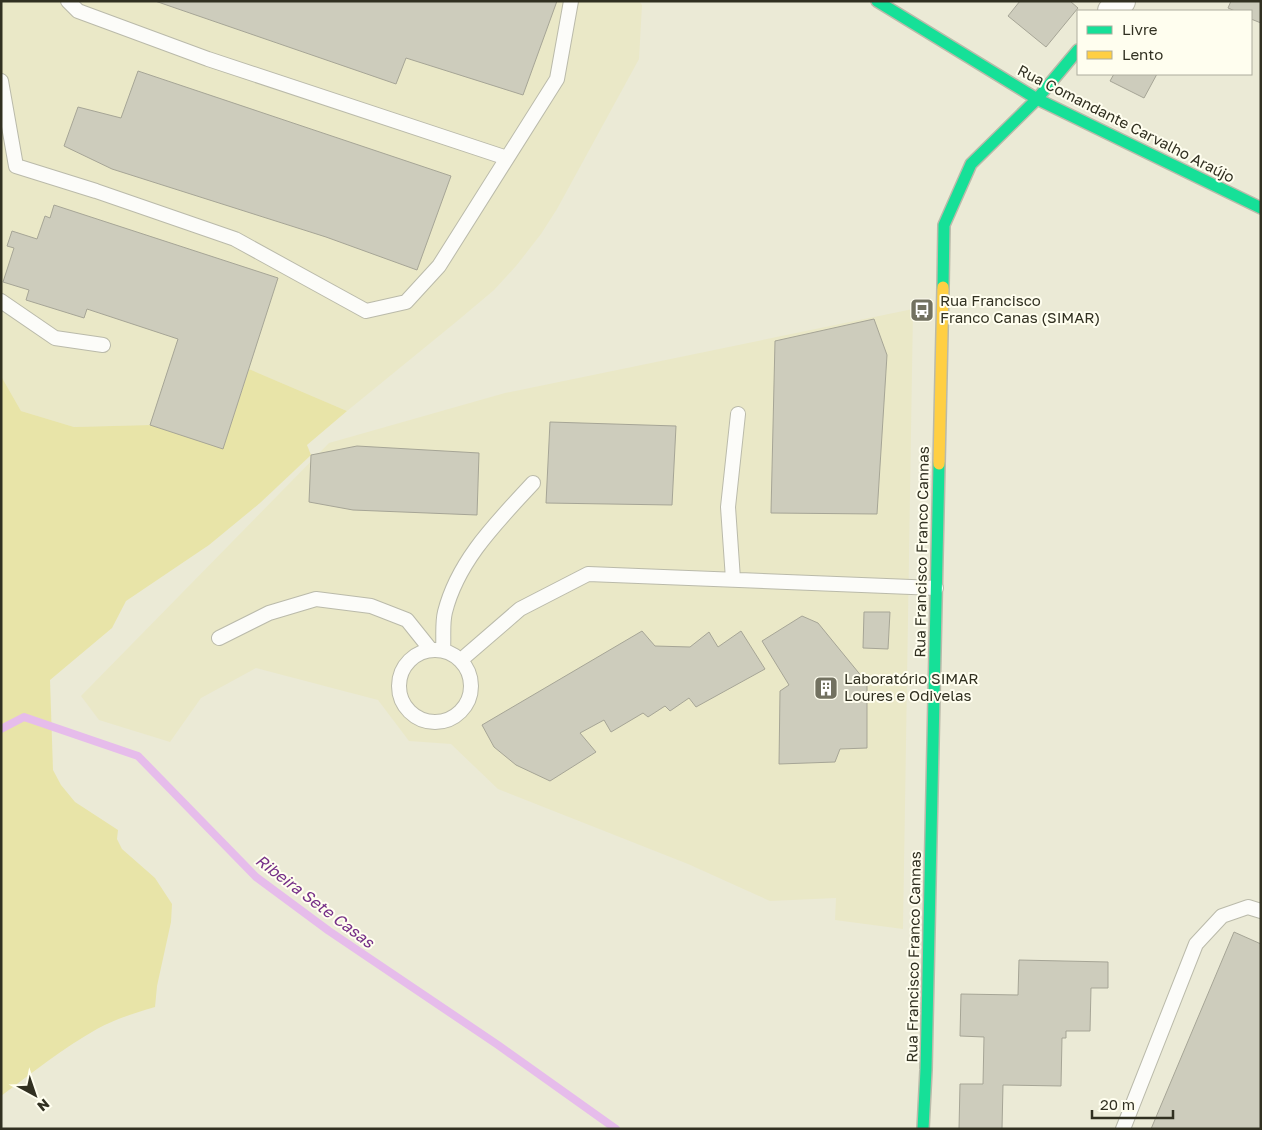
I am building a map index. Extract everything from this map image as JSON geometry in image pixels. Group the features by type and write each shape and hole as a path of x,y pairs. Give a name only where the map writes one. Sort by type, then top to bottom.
{"street":[{"name":"Rua Comandante Carvalho Araújo","path":"877,1 1038,100 1261,208"},
{"name":"Rua Francisco Franco Cannas","path":"923,1129 927,1050 944,225 971,164 1038,100 1077,51"}],"lane":[{"path":"68,1 78,11 208,59 507,158"},
{"path":"1,81 16,166 96,191 235,239 366,310 406,302 439,266 557,80 571,1"},
{"path":"1,301 55,338 104,345"},
{"path":"733,579 728,507 738,414"},
{"path":"437,650 444,613 462,568 495,524 533,483"},
{"path":"461,660 520,609 588,574 936,588"},
{"path":"219,638 269,613 316,599 371,606 408,620 437,650"},
{"path":"437,650 453,654 461,660 468,670 471,682 470,695 465,706 457,715 446,721 434,722 422,720 412,715 404,706 399,694 398,682 402,670 409,660 419,653 437,650"},
{"path":"1123,1129 1196,944 1222,916 1248,907 1261,910"}],"shaded area":[{"path":"1,1 639,1 642,5 639,59 557,209 541,234 494,290 347,411 249,369 223,449 150,425 74,427 21,411 1,376"},
{"path":"913,309 903,929 835,920 836,898 770,901 688,864 498,789 451,744 409,741 378,700 256,668 201,698 170,742 99,720 81,696 329,443 505,393"},
{"path":"249,369 347,411 307,445 311,455 260,503 209,545 126,601 112,628 50,680 53,770 61,785 75,802 118,830 117,839 122,849 155,878 172,904 171,922 157,986 155,1007 118,1019 84,1036 1,1096 1,376 21,411 74,427 150,425 223,448"}],"building":[{"path":"155,1 557,1 523,95 406,58 396,84"},
{"path":"1020,1 1070,1 1078,8 1046,47 1008,16"},
{"path":"1231,1 1261,1 1261,23 1252,19 1252,10 1233,10 1228,8"},
{"path":"138,71 451,176 417,270 326,237 112,169 64,146 78,107 121,118"},
{"path":"1113,75 1156,75 1144,98 1110,81"},
{"path":"54,205 278,278 223,449 150,425 178,339 87,309 84,318 26,300 29,290 3,282 14,248 7,246 12,231 37,239 45,216 50,218"},
{"path":"874,319 887,355 877,514 771,513 775,341"},
{"path":"550,422 676,426 672,505 546,503"},
{"path":"357,446 479,453 477,515 353,510 309,502 311,455"},
{"path":"864,612 890,612 888,649 863,648"},
{"name":"Laboratório SIMAR Loures e Odivelas","path":"802,616 818,623 867,683 867,748 840,749 835,762 779,764 780,691 789,685 762,641"},
{"path":"642,631 655,646 690,647 709,632 718,647 741,631 765,669 696,707 689,698 670,711 665,706 648,717 643,713 611,732 604,720 580,733 596,752 550,781 516,765 494,747 482,725"},
{"path":"1234,932 1261,944 1261,1129 1151,1129"},
{"path":"1019,960 1108,962 1108,988 1091,988 1090,1031 1066,1031 1066,1038 1062,1038 1061,1086 1003,1085 1002,1129 959,1129 960,1084 983,1084 984,1037 960,1036 961,994 1018,995"}],"waterway":[{"name":"Ribeira Sete Casas","path":"1,729 24,717 138,756 256,877 329,931 498,1045 616,1129"}],"traffic: fast":[{"path":"877,1 1037,99 1261,208"},
{"path":"943,287 944,225 971,164 1037,99 1077,51"},
{"path":"923,1129 926,1070 939,464"}],"traffic: slow":[{"path":"939,464 943,287"}],"place":[{"name":"Rua Francisco Franco Canas (SIMAR)","path":"922,310"},
{"name":"Laboratório SIMAR Loures e Odivelas","path":"826,688"}]}
